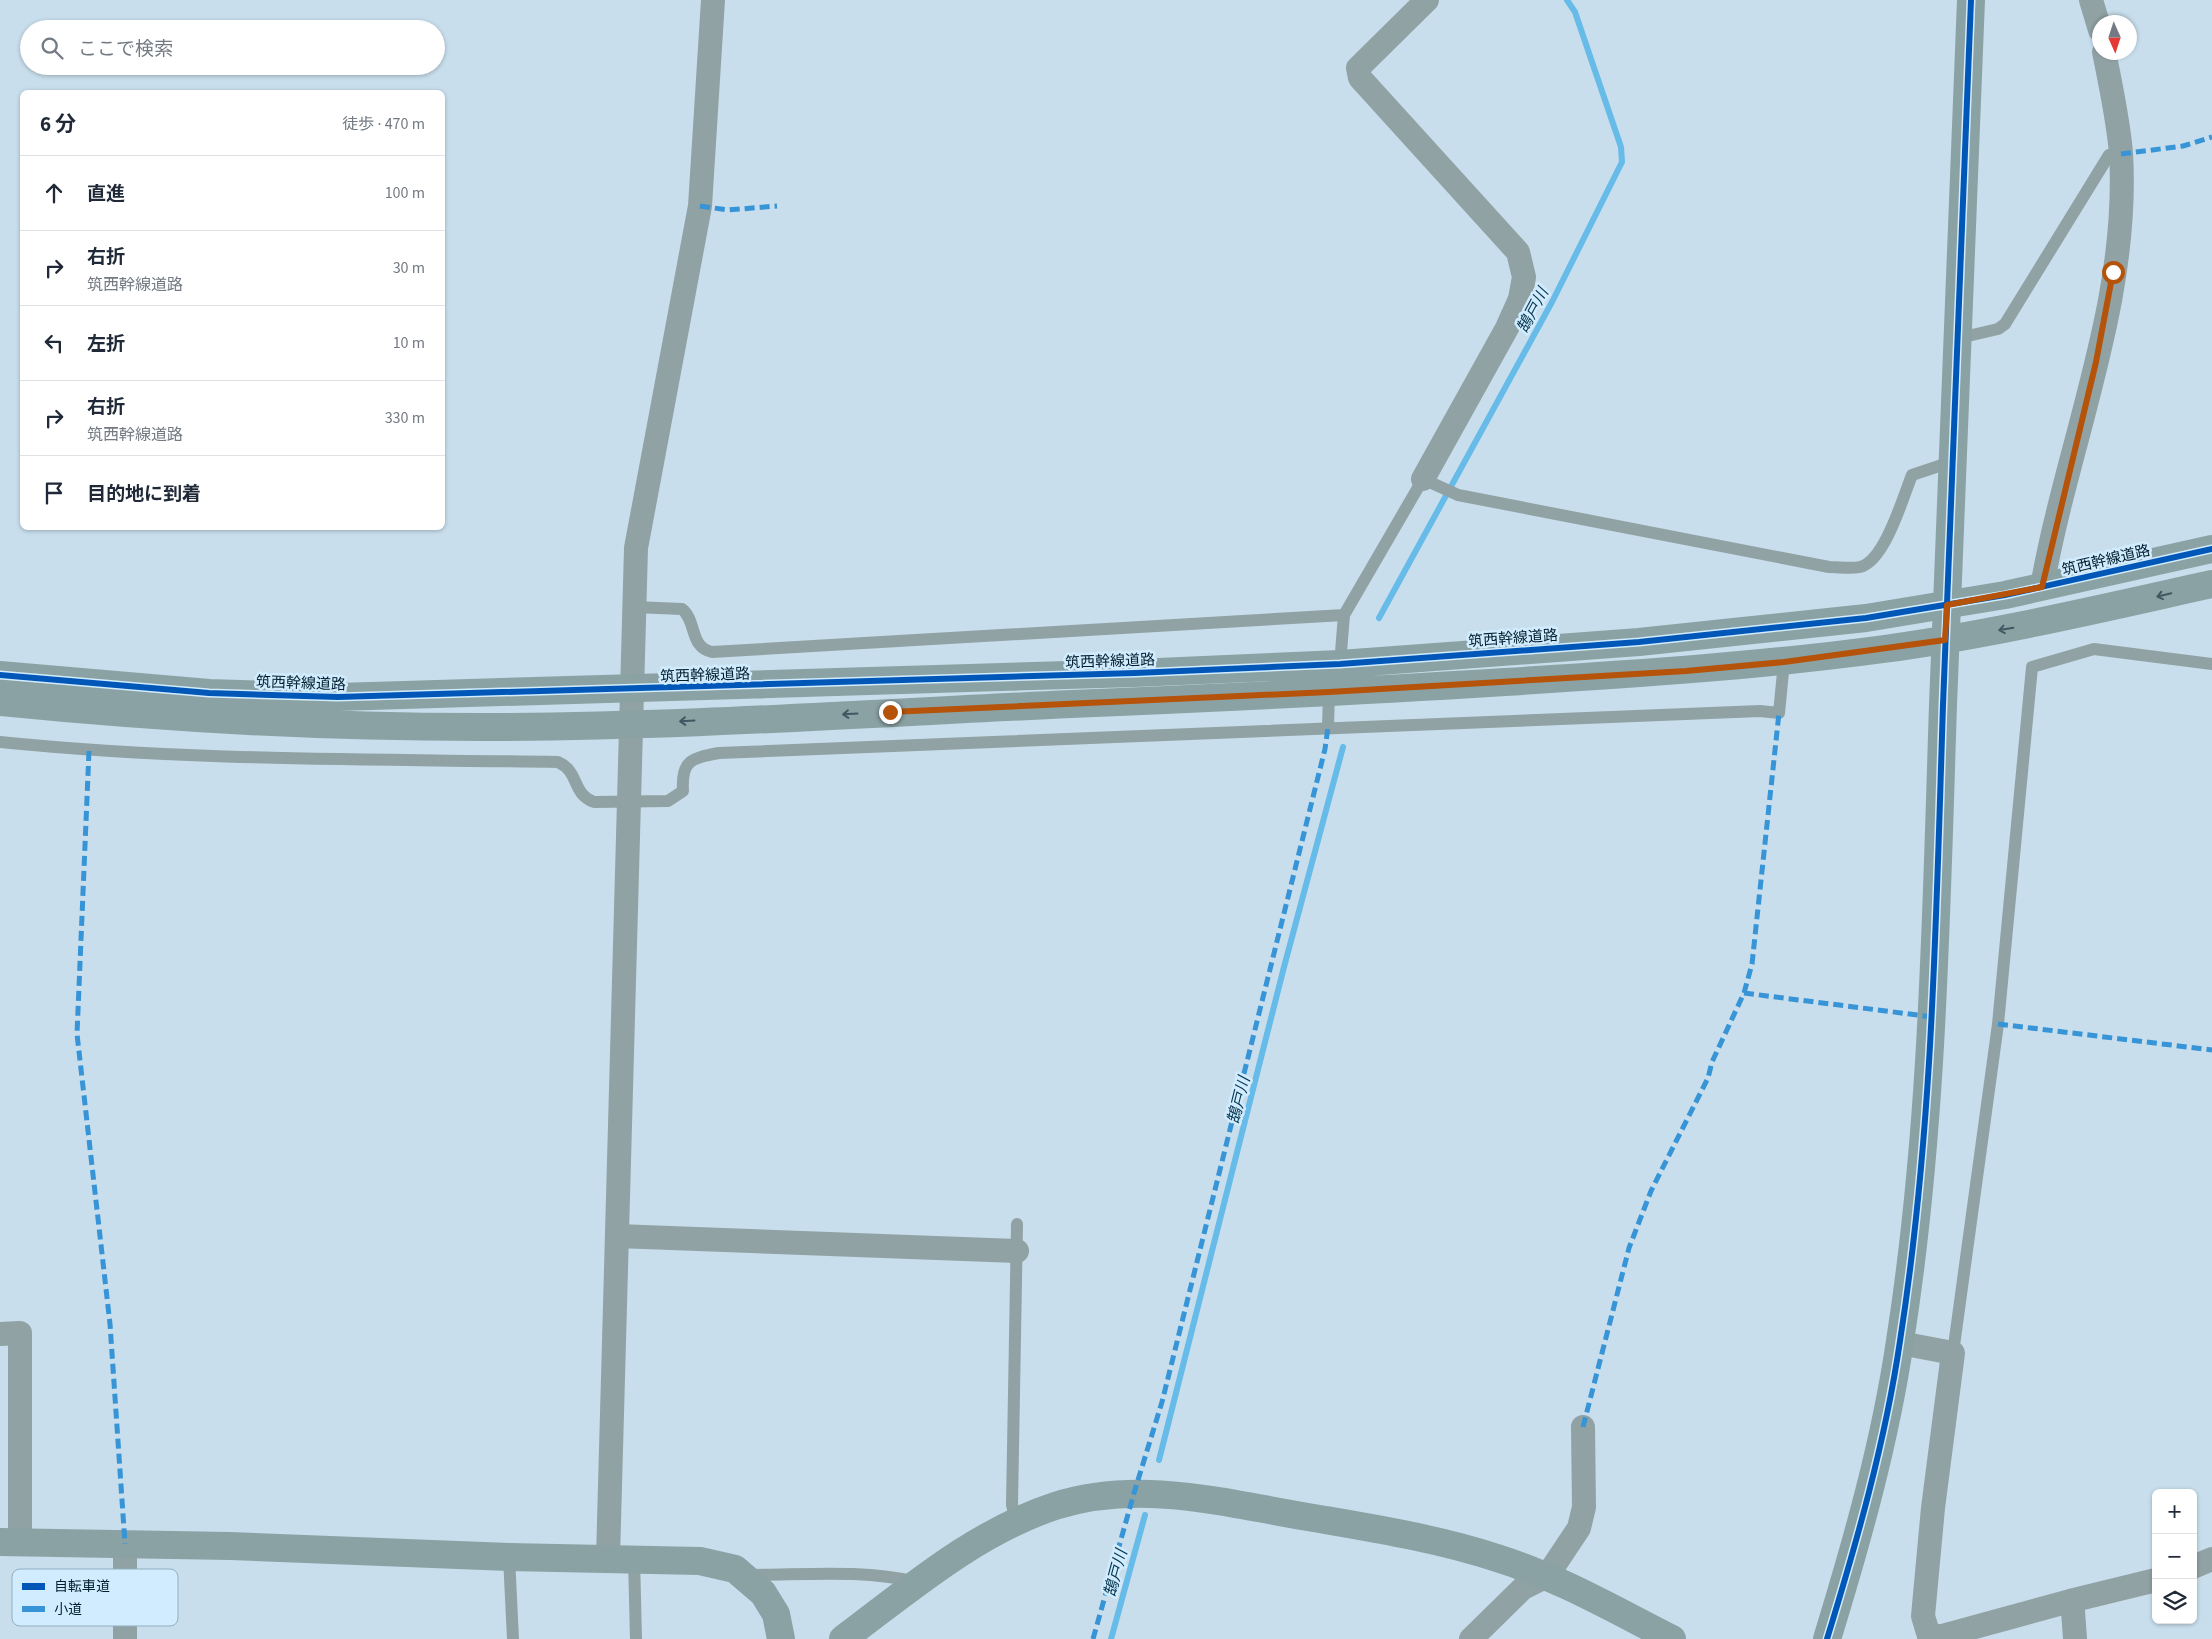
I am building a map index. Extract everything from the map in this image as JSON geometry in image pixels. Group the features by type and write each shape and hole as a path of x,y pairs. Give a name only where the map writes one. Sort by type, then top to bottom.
{"street":[{"path":"621,1558 617,1236 634,607 639,523 700,206 713,0"},
{"path":"1423,479 1507,328 1520,299 1524,277 1518,252 1360,78 1358,68 1427,0"},
{"path":"1827,1639 1855,1548 1877,1459 1900,1342 1925,1136 1935,956 1955,339 1971,0"},
{"path":"2092,0 2096,15"},
{"path":"2042,587 2096,362 2111,288 2119,227 2121,154 2105,60"},
{"name":"筑西幹線道路","path":"0,675 209,693 338,697 631,690 1340,664 1639,642 1866,618 2042,587 2212,549"},
{"path":"0,702 125,714 306,724 485,727 630,724 1329,692 1686,671 1784,662 1945,640 2031,624 2212,584"},
{"path":"617,1236 1017,1251"},
{"path":"0,1334 20,1333 10,1542 700,1561 735,1570 763,1593 776,1614 781,1639"},
{"path":"1900,1342 1953,1353 1933,1508 1923,1616 1929,1636 1942,1636 2152,1581"},
{"path":"1471,1639 1522,1588 1547,1576 1579,1528 1584,1507 1583,1427"},
{"path":"844,1639 919,1582 1016,1520 1058,1506 1091,1498 1134,1493 1171,1493 1427,1540 1496,1558 1547,1576 1672,1639"},
{"path":"125,1544 125,1569"},
{"path":"2197,1565 2212,1559"},
{"path":"2070,1601 2073,1611 2075,1639"},
{"path":"125,1626 125,1639"}],"lane":[{"path":"1955,339 1998,329 2005,324 2109,155 2121,154"},
{"path":"1340,664 1344,615 1423,479 1458,495 1829,567 1861,567 1875,556 1885,542 1912,475 1951,462"},
{"path":"634,607 682,610 687,614 693,634 700,647 712,652 1344,615"},
{"path":"1953,1353 1998,1024 2032,667 2094,650 2212,664"},
{"path":"0,742 89,751 221,758 558,762 568,766 577,789 584,798 594,802 629,802 668,800 683,790 682,773 687,764 696,757 719,753 1328,727 1740,712 1780,713 1784,662"},
{"path":"1328,727 1329,692"},
{"path":"1016,1520 1012,1505 1018,1224"},
{"path":"509,1557 513,1639"},
{"path":"621,1558 636,1639"},
{"path":"742,1575 823,1573 897,1577 919,1582"}],"waterway":[{"name":"鵠戸川","path":"1379,618 1552,302 1622,162 1621,147 1575,12 1567,0"},
{"name":"鵠戸川","path":"1159,1460 1284,967 1343,747"},
{"name":"鵠戸川","path":"1111,1639 1145,1515"}],"marked path":[{"path":"2121,154 2183,146 2212,137"},
{"path":"700,206 728,210 777,206"},
{"path":"1744,993 1752,964 1779,713"},
{"path":"1093,1639 1162,1402 1325,749 1328,727"},
{"path":"89,751 77,1034 110,1324 125,1544"},
{"path":"1583,1427 1629,1248 1651,1191 1708,1078 1712,1062 1744,993 1933,1017"},
{"path":"1998,1024 2212,1050"}],"cycle path":[{"path":"1827,1639 1859,1529 1894,1379 1911,1262 1920,1182 1935,944 1952,441 1971,0"},
{"path":"0,675 209,693 338,697 1135,673 1340,664 1639,642 1866,618 2005,595 2212,549"}],"route":[{"path":"890,712 1329,692 1686,671 1784,662 1945,640 1947,605 2042,587 2045,567 2096,362 2113,272"}]}
